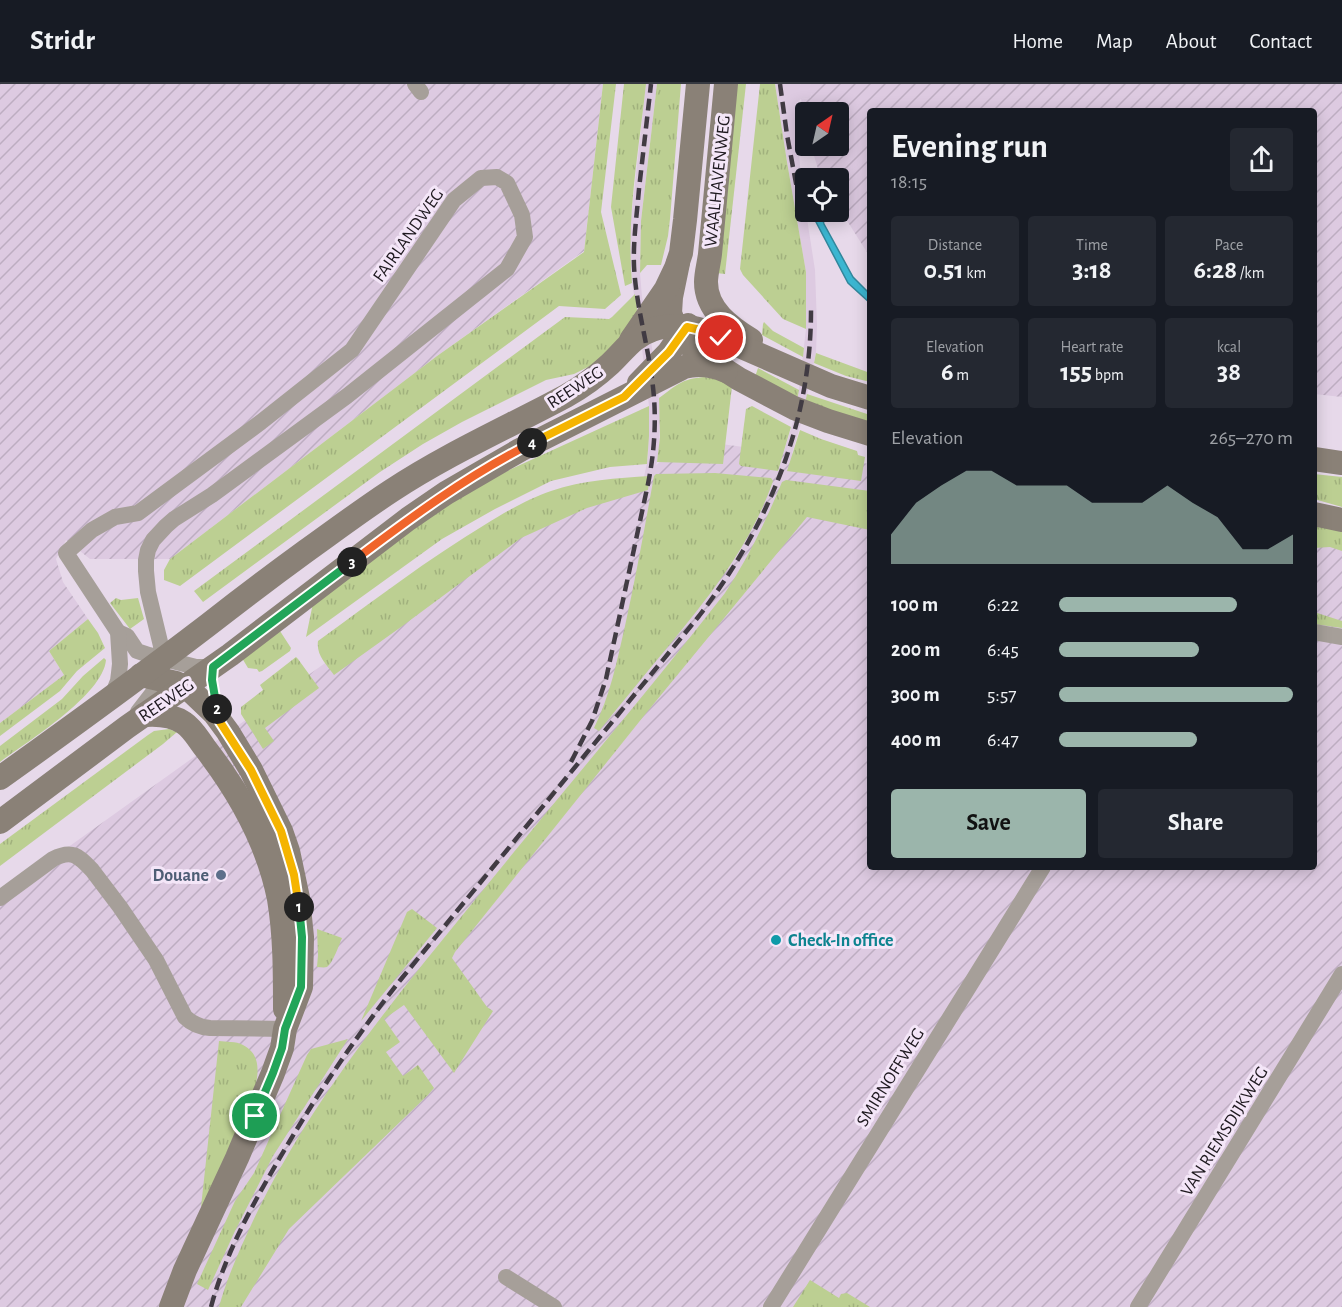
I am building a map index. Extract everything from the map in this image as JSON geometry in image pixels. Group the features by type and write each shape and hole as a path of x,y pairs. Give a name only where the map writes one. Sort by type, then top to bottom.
{"main road":[{"name":"WAALHAVENWEG","path":"669,290 681,253 698,84"},
{"name":"WAALHAVENWEG","path":"705,290 726,84"},
{"name":"REEWEG","path":"624,349 669,290"},
{"path":"669,290 670,313 684,330 697,352 780,401 812,415 867,433"},
{"name":"REEWEG","path":"624,397 662,360 694,314 705,290"},
{"path":"705,290 719,315 744,336 799,370 831,386"},
{"name":"REEWEG","path":"0,778 111,697 154,671 184,643 261,583 391,491 447,457 590,381 636,337 645,332 662,327 684,330"},
{"path":"684,330 713,333 831,386 867,397"},
{"name":"REEWEG","path":"0,822 446,493 519,450 681,369 700,364 726,371"},
{"path":"1317,459 1342,463"},
{"path":"1317,515 1342,520"},
{"path":"213,667 213,687 220,722"},
{"path":"154,671 185,687 214,713 251,770 281,831 294,875 302,937 301,987 285,1029"},
{"path":"136,721 160,714 184,723 212,757 250,817 259,836 279,899 283,941 285,1029 282,1048 237,1158 185,1270 171,1307"}],"street":[{"name":"FAIRLANDWEG","path":"118,632 66,553 92,530 115,517 138,513 261,422 352,350 454,200 481,178 497,177 507,183 522,215 525,237 507,269 347,396 212,495 174,519 153,540 148,550 146,571 148,592 159,633"},
{"path":"111,697 120,673 118,632 127,636 154,671"},
{"path":"1317,632 1342,636"},
{"path":"154,671 159,633 174,642 184,643"},
{"path":"154,671 213,667"},
{"name":"REEWEG","path":"136,721 149,699 154,671"},
{"path":"0,898 53,859 61,855 73,854 82,859 92,870 120,907 156,960 188,1020 198,1026 210,1028 285,1029"},
{"name":"SMIRNOFFWEG","path":"771,1307 1041,870"},
{"name":"VAN RIEMSDIJKWEG","path":"1138,1307 1342,974"},
{"path":"506,1277 554,1307"}],"shaded area":[{"path":"0,84 603,84 584,251 437,356 170,559 90,559 66,540 56,559 63,582 88,619 49,651 64,675 0,723"},
{"path":"646,84 657,84 641,221 640,273 658,388 660,419 659,451 650,498 640,496 648,458 649,406 630,257 630,228"},
{"path":"775,84 812,84 810,98 795,102 795,156 799,156 800,168 795,168 795,208"},
{"path":"812,84 1342,84 1342,397 1317,394 1317,108 867,108 867,252 848,222 849,168 818,168 814,156 849,156 849,102 802,102 801,99 810,98"},
{"path":"797,222 808,222 815,270 816,353 801,423 787,471 778,471 793,422 799,390 806,329 806,272"},
{"path":"684,439 867,464 867,870 1317,870 1317,525 1342,532 1342,1307 0,1307 0,896 441,580 523,529 629,491"}],"green space":[{"path":"603,84 616,84 601,212 621,295 605,309 559,306 180,586 164,580 164,570 170,559 437,356 584,252"},
{"path":"624,84 646,84 632,208 632,283 625,286 611,207"},
{"path":"657,84 681,84 670,219 661,265 647,265 640,273 641,221"},
{"path":"736,84 746,84 725,274 716,273"},
{"path":"760,84 775,84 795,208 795,222 797,222 806,272 806,329 783,319 740,269"},
{"path":"635,294 638,316 610,352 596,363 574,374 546,380 423,444 380,472 203,602 194,591 565,317 609,319"},
{"path":"764,322 773,331 804,348 803,357 762,335"},
{"path":"816,353 867,372 867,381 846,376 814,363"},
{"path":"758,368 799,390 797,401 755,377"},
{"path":"704,377 719,379 732,386 723,464 657,462 660,437 659,398 684,381"},
{"path":"807,394 867,414 867,425 805,403"},
{"path":"649,406 647,464 610,467 551,481 495,509 442,539 306,637 313,603 435,513 494,477"},
{"path":"752,406 791,427 778,471 739,464 746,409"},
{"path":"800,430 857,451 858,455 865,457 861,481 787,471"},
{"path":"715,473 771,478 773,481 754,525 730,566 599,731 594,728 609,691 619,652 654,476 656,474"},
{"path":"1317,474 1342,477 1342,507 1317,500"},
{"path":"650,476 648,490 587,508 521,538 334,675 322,659 318,641 464,537 509,510 543,494 575,484"},
{"path":"786,480 867,491 867,529 807,517 455,952 452,958 487,1007 493,1011 454,1073 404,1005 384,1019 400,1042 386,1052 403,1076 418,1065 434,1088 289,1229 241,1307 219,1307 252,1223 298,1138 324,1097 410,981 725,593 756,539 782,482"},
{"path":"1317,525 1342,532 1342,551 1330,547 1317,548"},
{"path":"116,598 121,600 138,598 144,619 130,629 110,603"},
{"path":"1317,613 1342,621 1342,628 1317,624"},
{"path":"88,619 105,648 77,671 60,691 0,736 0,723 64,675 49,651"},
{"path":"280,631 291,648 290,651 262,671 248,668 242,658"},
{"path":"296,657 319,688 265,728 274,741 263,749 241,714 241,707 263,690 260,685"},
{"path":"104,658 106,660 102,674 79,702 0,762 0,746 62,699"},
{"path":"169,729 177,732 0,866 0,844 148,735 154,731"},
{"path":"412,909 437,928 361,1021 407,912"},
{"path":"317,929 342,938 334,958 327,967 317,967"},
{"path":"348,1039 273,1156 208,1290 197,1284 235,1201 254,1173 307,1055 311,1049"},
{"path":"219,1041 237,1043 248,1048 257,1062 257,1078 206,1201 201,1207"},
{"path":"810,1280 839,1298 841,1294 847,1293 870,1307 793,1307"}],"water":[{"path":"816,222 823,222 853,277 867,291 867,300 848,283"}],"railway":[{"path":"571,762 592,721 606,679 652,458 655,419 654,392 637,295 634,256 651,84"},
{"path":"780,84 795,178"},
{"path":"211,1307 231,1250 258,1196 352,1045 402,978 699,616 746,545 782,470 794,431 804,391 811,306"}],"place":[{"name":"Douane","path":"221,875"},
{"name":"Check-In office","path":"776,940"}],"route":[{"path":"255,1116 282,1048 285,1029 301,987 302,937 298,898 288,851 281,831 251,770 220,722 214,698 213,667 408,519 446,493 519,450 624,397 669,352 687,327 713,333 721,338"}]}
